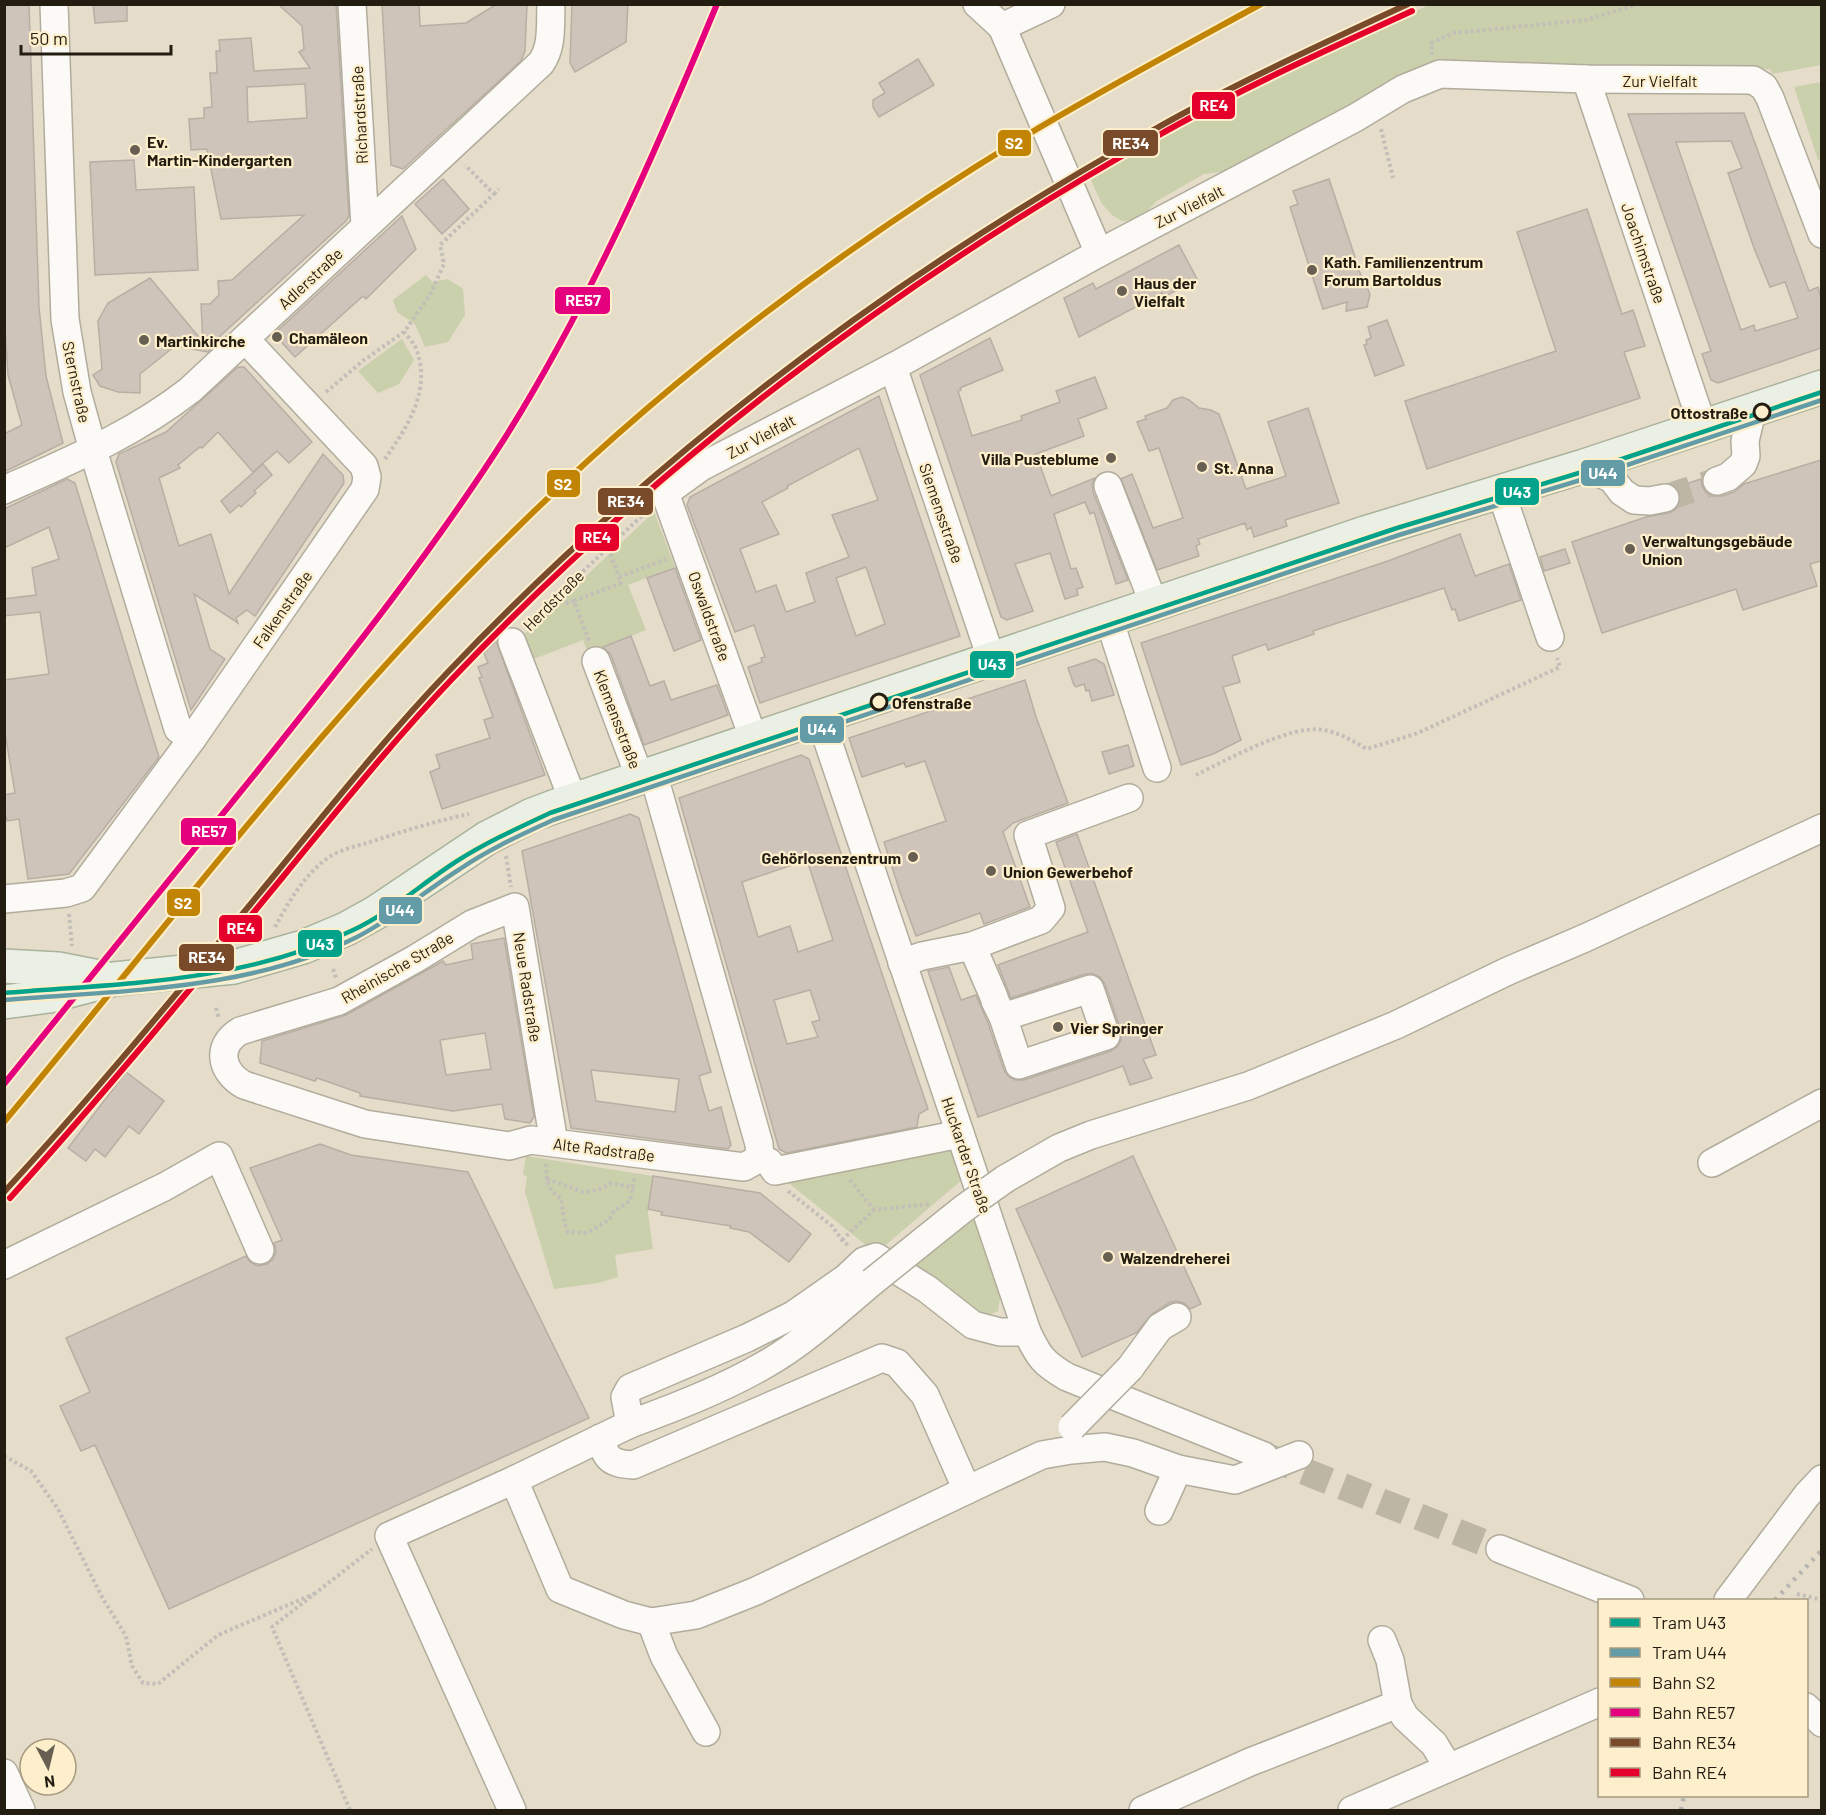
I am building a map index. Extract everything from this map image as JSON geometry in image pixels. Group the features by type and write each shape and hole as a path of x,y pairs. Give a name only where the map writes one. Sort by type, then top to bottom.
{"main road":[{"path":"19,1000 49,996 114,979 208,971 256,962 303,947 346,929 375,913 454,860 532,815 1365,532 1584,466 1821,387"},
{"path":"4,966 65,960 114,979"}],"street":[{"name":"Sternstraße","path":"54,4 65,319 75,383 93,450 178,729 192,740"},
{"name":"Richardstraße","path":"352,4 366,226"},
{"name":"Adlerstraße","path":"4,490 93,450 165,410 190,390 541,63 550,43 551,4"},
{"path":"976,4 1002,27 1099,253"},
{"path":"1002,27 1051,4"},
{"name":"Zur Vielfalt","path":"665,493 701,467 893,367 1099,253 1355,118 1403,89 1440,74 1586,79 1753,80 1764,87 1774,107 1821,234"},
{"name":"Joachimstraße","path":"1586,79 1703,427"},
{"path":"245,339 364,466 367,477"},
{"name":"Siemensstraße","path":"893,367 991,658"},
{"path":"1717,481 1728,477 1743,464 1746,456 1745,441 1752,411"},
{"path":"1584,466 1612,479 1622,492 1634,500 1650,501 1665,498"},
{"name":"Falkenstraße","path":"74,890 192,740 365,489 367,477"},
{"path":"1108,486 1154,604"},
{"path":"1501,492 1550,637"},
{"name":"Oswaldstraße","path":"665,493 754,740"},
{"path":"1109,619 1157,768"},
{"name":"Herdstraße","path":"512,642 573,800"},
{"name":"Klemensstraße","path":"596,661 646,775"},
{"name":"Huckarder Straße","path":"820,718 1027,1332 1037,1353 1049,1366 1067,1377 1264,1455"},
{"path":"646,775 759,1144 768,1165"},
{"path":"902,963 922,956 972,946 1041,920 1051,908 1028,835 1129,798"},
{"path":"630,1424 625,1397 630,1388 747,1338 793,1315 846,1278 868,1271 1005,1179 1051,1152 1090,1135 1248,1086 1396,1025 1508,971 1821,828"},
{"path":"4,899 74,890"},
{"name":"Rheinische Straße","path":"244,1085 233,1078 224,1058 227,1041 233,1035 248,1028 339,1001 472,924 515,907"},
{"name":"Neue Radstraße","path":"515,907 550,1154"},
{"path":"972,946 997,1005"},
{"name":"Alte Radstraße","path":"244,1085 364,1124 509,1146 531,1140 550,1154 744,1167 845,1158 960,1134"},
{"path":"1712,1163 1821,1103"},
{"path":"4,1265 164,1187 219,1156 260,1250"},
{"path":"512,1810 389,1536 514,1480 630,1424 682,1404 766,1364 827,1321 868,1271 876,1257 927,1289 973,1325 1000,1332 1027,1332"},
{"path":"514,1480 560,1589 624,1615 651,1622 696,1615 756,1591 1042,1455 1130,1368 1160,1327 1176,1317"},
{"path":"600,1438 608,1457 615,1463 633,1465 882,1358 897,1362 925,1395 967,1490"},
{"path":"1042,1455 1105,1448 1133,1454 1178,1469 1235,1480 1299,1455"},
{"path":"1160,1511 1178,1469"},
{"path":"1729,1599 1821,1479"},
{"path":"1500,1549 1627,1599"},
{"path":"651,1622 664,1656 706,1732"},
{"path":"1382,1640 1390,1660 1398,1704 1405,1717 1434,1744 1448,1767"},
{"path":"1352,1810 1598,1702"},
{"path":"1143,1810 1250,1762 1398,1704"},
{"path":"1808,1709 1821,1723"},
{"path":"4,1773 21,1810"}],"path":[{"path":"1440,74 1431,51 1431,43 1454,33 1586,20 1639,4"},
{"path":"1381,130 1393,178"},
{"path":"450,148 494,194"},
{"path":"310,408 364,360 404,332 430,295 444,264 440,245 499,189"},
{"path":"367,477 382,464 408,424 416,406 422,376 417,349 404,332"},
{"name":"Herdstraße","path":"512,642 524,627 665,493"},
{"path":"563,590 567,603 621,584 608,547"},
{"path":"619,577 686,551"},
{"path":"574,601 596,661"},
{"path":"1196,775 1254,747 1292,733 1322,729 1342,735 1367,749 1418,734 1560,667 1550,637"},
{"path":"275,927 303,884 325,860 345,850 433,822 469,814"},
{"path":"501,831 515,907"},
{"path":"65,960 74,890"},
{"path":"547,1179 583,1192 597,1190 611,1184 634,1186 630,1201 614,1211 609,1220 586,1233 568,1232 561,1198 552,1192 547,1179 550,1154"},
{"path":"845,1158 849,1178 874,1210"},
{"path":"768,1165 782,1187 832,1226 868,1271"},
{"path":"842,1240 874,1210 938,1204"},
{"path":"4,1456 31,1472 58,1509 104,1599 126,1636 132,1666 143,1683 158,1684 218,1635 316,1593"},
{"path":"350,1810 272,1627 389,1536"},
{"path":"1797,1594 1821,1600"}],"green space":[{"path":"1429,5 1821,5 1821,65 1772,74 1770,69 1604,69 1442,61 1236,170 1204,174 1157,201 1134,220 1122,221 1112,215 1102,204 1090,178 1280,73"},
{"path":"1821,82 1822,158 1818,160 1794,87"},
{"path":"426,275 432,282 448,279 463,289 465,315 448,342 425,347 415,324 397,312 393,300"},
{"path":"402,339 414,360 399,384 378,393 358,371"},
{"path":"654,512 675,567 628,585 646,630 588,653 583,640 531,660 522,636"},
{"path":"943,1145 955,1153 964,1178 881,1249 873,1242 867,1246 790,1184 789,1180"},
{"path":"526,1156 653,1176 648,1213 653,1249 615,1255 618,1277 598,1283 554,1289 525,1192 527,1176 523,1175"},
{"path":"978,1212 1000,1298 998,1311 986,1316 911,1263"}],"building":[{"path":"4,4 29,4 39,307 46,376 63,443 4,472 4,434 22,425 8,375 4,311"},
{"path":"93,4 127,4 127,21 95,23"},
{"path":"278,4 336,4 349,216 207,348 210,350 208,352 175,346 140,374 140,393 118,392 100,386 93,375 102,369 98,321 108,303 150,278 203,342 201,304 210,304 219,295 218,281 232,280 304,215 221,219 207,149 191,150 189,119 204,118 204,108 212,107 210,73 217,73 216,51 220,51 219,40 251,38 254,71 310,68 299,52 304,49 302,26","holes":["305,84 307,118 248,122 247,87"]},
{"path":"382,4 419,4 420,26 466,23 497,4 527,4 525,51 521,61 403,169 391,165"},
{"path":"572,4 628,4 626,42 575,72 570,63"},
{"path":"918,59 934,85 879,117 873,107 873,100 885,93 879,83"},
{"path":"1744,113 1809,291 1818,287 1821,298 1821,348 1718,383 1711,380 1702,354 1711,351 1628,114","holes":["1731,141 1742,168 1728,173 1754,248 1770,287 1785,282 1798,318 1755,331 1754,325 1741,330 1676,142"]},
{"path":"134,160 136,190 194,187 198,270 95,275 90,162"},
{"path":"443,179 469,209 442,234 415,204"},
{"path":"1329,179 1355,257 1353,258 1370,294 1367,307 1346,311 1347,302 1323,309 1290,207 1298,204 1293,191"},
{"path":"1587,209 1622,314 1633,310 1645,346 1624,352 1640,398 1427,469 1405,401 1556,351 1517,232"},
{"path":"402,216 416,249 366,299 363,296 295,357 274,334"},
{"name":"Haus der Vielfalt","path":"1179,245 1197,279 1164,297 1162,293 1079,337 1064,298 1093,283 1096,289"},
{"path":"1387,320 1404,365 1375,376 1364,345 1367,344 1366,340 1371,338 1368,327"},
{"path":"990,338 1003,370 960,388 961,390 958,391 972,436 1022,420 1021,416 1060,402 1056,391 1095,377 1107,408 1078,419 1084,436 1036,454 1051,496 1095,478 1092,484 1093,492 1128,580 1116,584 1094,512 1090,514 1085,502 1054,514 1071,569 1076,568 1083,587 1077,589 1078,595 1065,599 1050,553 1015,564 1033,611 1007,620 1001,617 920,375"},
{"path":"238,367 244,367 312,442 289,463 277,451 253,472 218,432 202,448 200,447 178,465 180,468 159,478 179,546 211,534 229,594 323,454 343,475 344,483 255,616 247,610 236,618 238,623 194,594 210,649 225,659 191,710 116,462 119,454 166,432"},
{"path":"879,396 960,636 760,703 748,667 762,662 761,658 765,657 754,625 735,632 687,505 690,497","holes":["859,448 878,500 832,515 849,557 806,573 815,602 786,612 776,585 756,592 740,549 779,534 762,502 788,488 787,486","866,567 885,624 856,636 836,578"]},
{"path":"1182,397 1199,408 1219,414 1246,489 1286,476 1268,422 1308,408 1339,503 1285,520 1287,526 1254,537 1251,527 1247,530 1245,523 1198,539 1200,544 1196,546 1199,556 1157,570 1121,479 1132,474 1153,528 1183,518 1159,448 1149,451 1137,422 1146,419 1145,416 1167,408 1173,400"},
{"name":"Verwaltungsgebäude Union","path":"1821,460 1821,561 1810,564 1817,586 1743,610 1736,589 1602,633 1572,542 1646,517 1669,513 1676,509 1680,502 1680,494 1676,487 1701,479 1706,493 1722,496 1734,492 1744,484"},
{"path":"263,464 272,475 241,507 239,505 230,513 221,501"},
{"path":"67,479 75,483 159,757 69,874 28,879 19,819 7,821 4,808 4,795 15,793 4,727 4,680 49,674 40,612 4,616 4,599 36,595 32,568 59,559 49,527 4,548 4,509"},
{"path":"1460,534 1475,576 1509,564 1521,600 1459,621 1455,609 1452,610 1444,588 1313,631 1314,634 1268,650 1266,644 1232,656 1240,682 1223,687 1241,740 1213,754 1181,765 1141,643 1388,561"},
{"path":"1565,549 1570,563 1544,571 1540,557"},
{"path":"675,568 701,640 674,651 647,578"},
{"path":"631,636 650,686 664,681 671,700 717,685 728,715 644,745 611,655 603,647"},
{"path":"496,641 545,775 442,809 430,772 440,768 436,755 490,738 484,720 493,717 479,678 482,677 478,667 488,663 484,653"},
{"path":"1095,659 1104,664 1114,695 1092,701 1089,690 1086,691 1084,684 1076,687 1074,685 1068,668"},
{"path":"1025,680 1036,717 1068,803 1013,823 1003,832 1030,907 984,924 980,913 916,936 884,842 946,821 925,761 906,767 904,763 862,777 849,738"},
{"path":"1128,745 1134,766 1109,774 1102,752"},
{"path":"801,755 809,759 928,1109 919,1114 917,1127 786,1153 779,1149 679,798","holes":["807,860 833,940 798,952 790,926 758,937 742,882","810,990 820,1020 812,1022 818,1037 787,1044 774,1000"]},
{"path":"630,814 639,818 711,1072 699,1076 709,1111 721,1107 731,1145 728,1149 571,1128 522,851","holes":["591,1070 679,1079 675,1112 596,1101"]},
{"path":"1077,834 1156,1055 1143,1059 1152,1078 1130,1085 1123,1066 978,1117 928,971 949,967 961,1000 976,995 1004,1070 1015,1080 1024,1080 1111,1051 1121,1040 1121,1031 1105,984 1100,977 1085,974 1011,998 998,965 1088,932 1056,842"},
{"path":"504,938 534,1117 530,1123 505,1119 502,1104 453,1111 360,1096 360,1093 317,1078 315,1081 260,1063 262,1041 346,1015 443,961 446,965 473,959 471,944","holes":["485,1033 491,1069 446,1075 440,1040"]},
{"path":"126,1072 164,1101 139,1134 129,1126 105,1157 95,1149 86,1161 68,1148"},
{"path":"320,1144 351,1155 468,1172 589,1418 169,1609 95,1445 81,1451 60,1406 90,1392 66,1338 246,1256 250,1262 258,1266 267,1264 276,1252 274,1243 282,1240 250,1168"},
{"name":"Walzendreherei","path":"1133,1156 1201,1304 1190,1309 1184,1303 1176,1301 1169,1303 1152,1314 1136,1333 1082,1357 1016,1209"},
{"path":"653,1176 760,1193 811,1234 789,1262 749,1232 730,1228 731,1226 661,1215 662,1212 648,1209"}],"tunnel":[{"path":"1665,498 1717,481"},
{"path":"1266,1456 1500,1549"}],"railway":[{"path":"1776,1599 1822,1550"},
{"path":"1681,1810 1684,1797"}],"tram line":[{"name":"U43","path":"4,993 181,978 267,961 309,948 365,924 468,854 550,813 1397,528 1592,469 1822,392"},
{"name":"U44","path":"5,1000 185,985 273,968 315,955 371,930 471,862 553,820 1399,535 1594,476 1822,400"}],"rail line":[{"name":"RE57","path":"4,1084 324,687 388,604 479,477 539,382 595,277 646,169 717,4"},
{"name":"S2","path":"4,1122 253,818 381,670 517,528 637,417 765,313 899,217 1037,129 1261,4"},
{"name":"RE34","path":"4,1192 143,1034 360,771 447,673 525,594 606,518 690,446 777,377 867,311 958,248 1052,189 1212,98 1408,4"},
{"name":"RE4","path":"10,1198 148,1039 365,777 452,679 530,600 611,524 695,452 782,382 871,316 963,254 1057,195 1216,104 1412,11"}],"place":[{"name":"Ev. Martin-Kindergarten","path":"135,150"},
{"name":"Kath. Familienzentrum Forum Bartoldus","path":"1312,270"},
{"name":"Haus der Vielfalt","path":"1122,291"},
{"name":"Chamäleon","path":"277,337"},
{"name":"Martinkirche","path":"144,340"},
{"name":"Ottostraße","path":"1762,412"},
{"name":"Villa Pusteblume","path":"1111,458"},
{"name":"St. Anna","path":"1202,467"},
{"name":"Verwaltungsgebäude Union","path":"1630,549"},
{"name":"Ofenstraße","path":"879,702"},
{"name":"Gehörlosenzentrum","path":"913,857"},
{"name":"Union Gewerbehof","path":"991,871"},
{"name":"Vier Springer","path":"1058,1027"},
{"name":"Walzendreherei","path":"1108,1257"}]}
